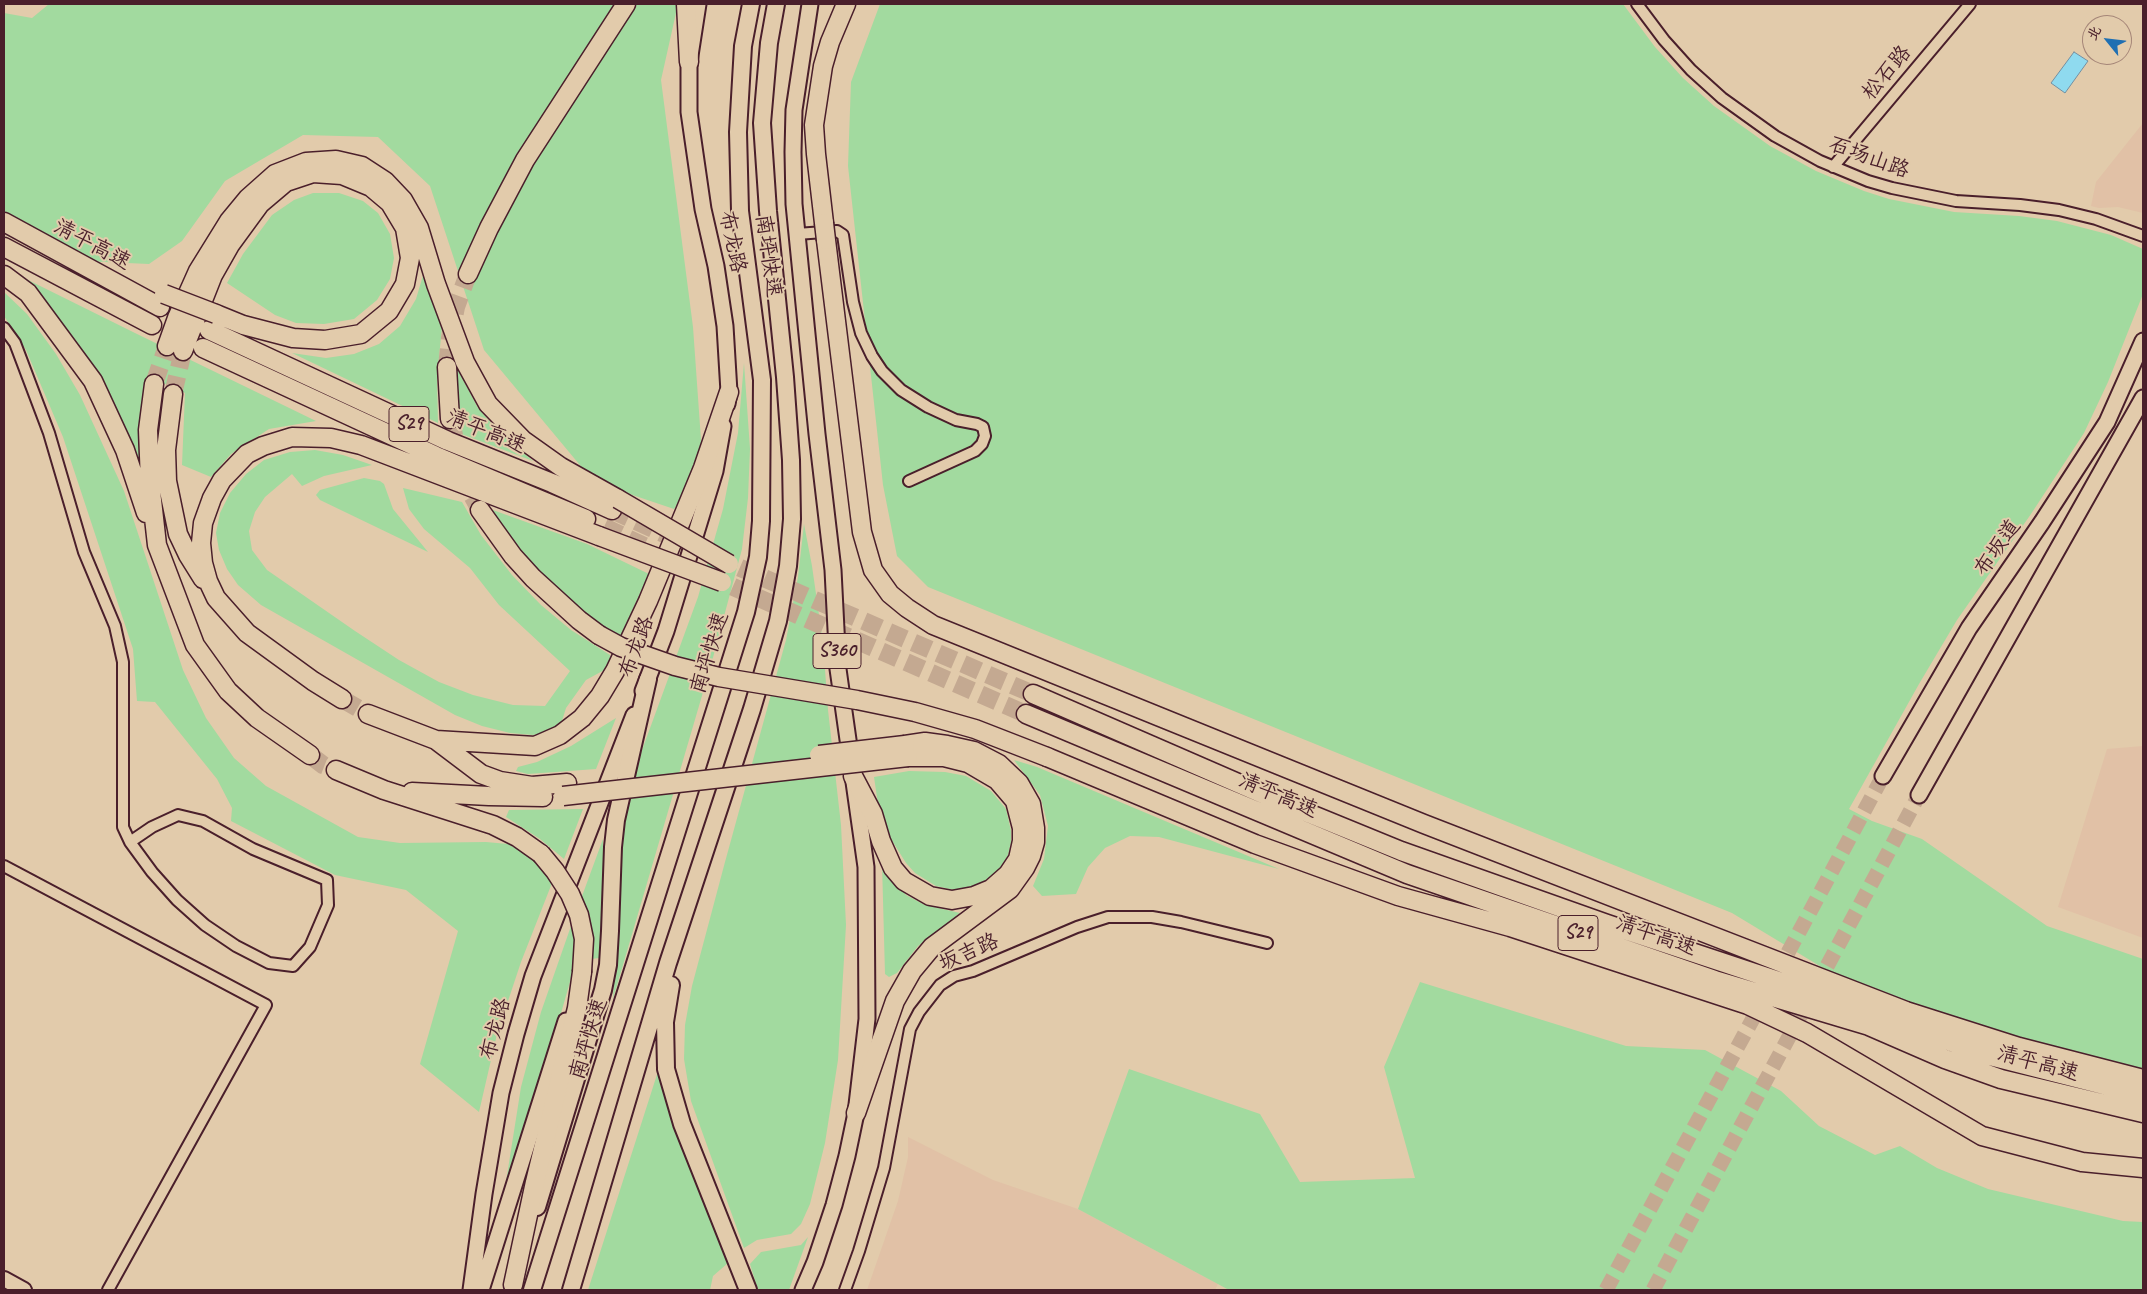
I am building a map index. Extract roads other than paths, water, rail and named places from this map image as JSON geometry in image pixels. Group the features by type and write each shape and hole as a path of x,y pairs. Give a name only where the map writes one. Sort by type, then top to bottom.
{"highway":[{"path":"468,274 489,228 525,160 626,4"},
{"path":"686,4 689,62"},
{"name":"南坪快速","path":"532,1290 746,612 758,557 762,521 762,380 740,211 738,132 743,46 751,4"},
{"name":"南坪快速","path":"571,1290 688,904 757,692 778,621 788,566 792,519 791,460 762,123 769,43 776,4"},
{"path":"846,4 830,42 823,66 814,125 816,154 862,532 873,570 890,594 907,608 933,624 1424,824 1906,1011 2019,1047 2143,1079"},
{"path":"213,322 243,325 293,338 325,340 361,334 389,311 405,284 410,258 405,228 390,203 371,187 342,175 313,173 286,182 260,204 230,245 212,275 175,348 177,318 198,271 229,221 248,198 275,174 306,162 336,160 362,166 385,181 403,200 419,228 436,284 465,362 488,404 523,440 615,505 728,564"},
{"name":"清平高速","path":"4,222 42,244 213,322 448,442 552,483 615,505"},
{"name":"清平高速","path":"4,247 152,324"},
{"path":"4,276 28,294 93,381 125,450 157,545 196,644 228,691 257,718 310,755"},
{"name":"清平高速","path":"202,348 602,531"},
{"path":"447,367 450,419"},
{"path":"154,384 148,430 150,482 157,545"},
{"path":"436,740 535,746 560,735 582,718 600,696 615,671 648,601 702,468 729,392"},
{"path":"173,394 166,450 167,481 171,508 178,534 188,555 216,598 247,633 342,699"},
{"path":"216,598 205,572 201,543 203,523 212,498 222,480 247,454 292,436 331,438 361,445 602,531 722,582"},
{"path":"480,510 513,556 533,578 579,620 621,647 676,666 719,676 858,700 915,712 975,729 1255,844 1398,896 1510,927 1748,1005 1807,1033 1982,1136 2082,1162 2143,1168"},
{"path":"513,1287 603,990 609,948 613,847 616,820 648,679"},
{"name":"清平高速","path":"1033,694 1286,804 1401,851 1607,924 1872,1012 1986,1055 2143,1095"},
{"path":"368,714 436,740 481,774 500,781 565,789"},
{"name":"清平高速","path":"1026,714 1407,874 1714,980 1869,1026 1945,1059 1992,1076 2143,1113"},
{"path":"856,1113 895,1001 912,971 932,947 1010,889 1025,868 1035,842 1031,804 1019,783 999,764 974,751 947,745 925,742 906,751"},
{"path":"384,790 489,796 906,751 968,763 997,780 1015,801 1022,828 1022,841 1018,859 1008,874 991,889 974,896 952,900 930,896 904,881 893,868 881,840 874,814 853,776"},
{"path":"336,770 384,790 494,825 517,837 540,854 555,871 570,894 579,915 584,939 577,1008 535,1182 513,1287"},
{"path":"688,904 678,941 665,1022 666,1069 682,1124 748,1290"}],"main road":[{"name":"布龙路","path":"471,1290 484,1194 500,1102 516,1034 533,976 666,631 715,471 729,392 725,326 716,266 703,209 689,112 689,62 698,4"},
{"name":"S360","path":"802,1290 815,1262 834,1206 856,1113 867,1020 866,866 838,669 833,570 797,234 793,152 794,110 810,4"},
{"name":"布坂道","path":"1883,776 1969,628 2042,522 2107,422 2143,341"},
{"path":"1919,795 2143,398"},
{"path":"481,1290 582,972"},
{"path":"4,1279 24,1290"}],"street":[{"name":"石场山路","path":"1637,4 1664,40 1691,70 1722,98 1776,136 1832,167 1868,181 1916,194 1956,201 2020,205 2059,210 2096,219 2143,236"},
{"name":"松石路","path":"1832,167 1970,4"},
{"path":"797,234 837,231 843,235 853,302 861,333 882,371 901,390 928,408 956,420 977,424 983,428 985,436 982,444 975,451 909,481"},
{"path":"4,328 15,343 43,415 84,552 115,626 123,662 123,827 130,842 152,872 177,900 205,924 236,946 269,963 293,966 310,947 328,905 327,880 253,849 203,821 178,815 152,827 130,842"},
{"path":"4,866 266,1005 108,1290"},
{"name":"坂吉路","path":"845,1290 884,1168 910,1029 919,1012 940,985 954,976 972,971 1077,927 1108,917 1152,918 1181,922 1267,943"}],"water":[{"path":"2074,52 2082,57 2082,65 2085,65 2065,93 2051,83"}],"tunnel":[{"path":"447,367 456,307 468,274"},
{"path":"154,384 167,346"},
{"path":"173,394 183,351"},
{"path":"450,419 466,484 480,510"},
{"path":"612,510 671,537"},
{"path":"604,527 644,546"},
{"path":"715,557 1033,694"},
{"path":"708,576 1026,714"},
{"path":"342,699 368,714"},
{"path":"310,755 323,765 336,770"},
{"path":"1777,973 1883,776"},
{"path":"1653,1290 1919,795"},
{"path":"1606,1290 1763,1000"}]}
